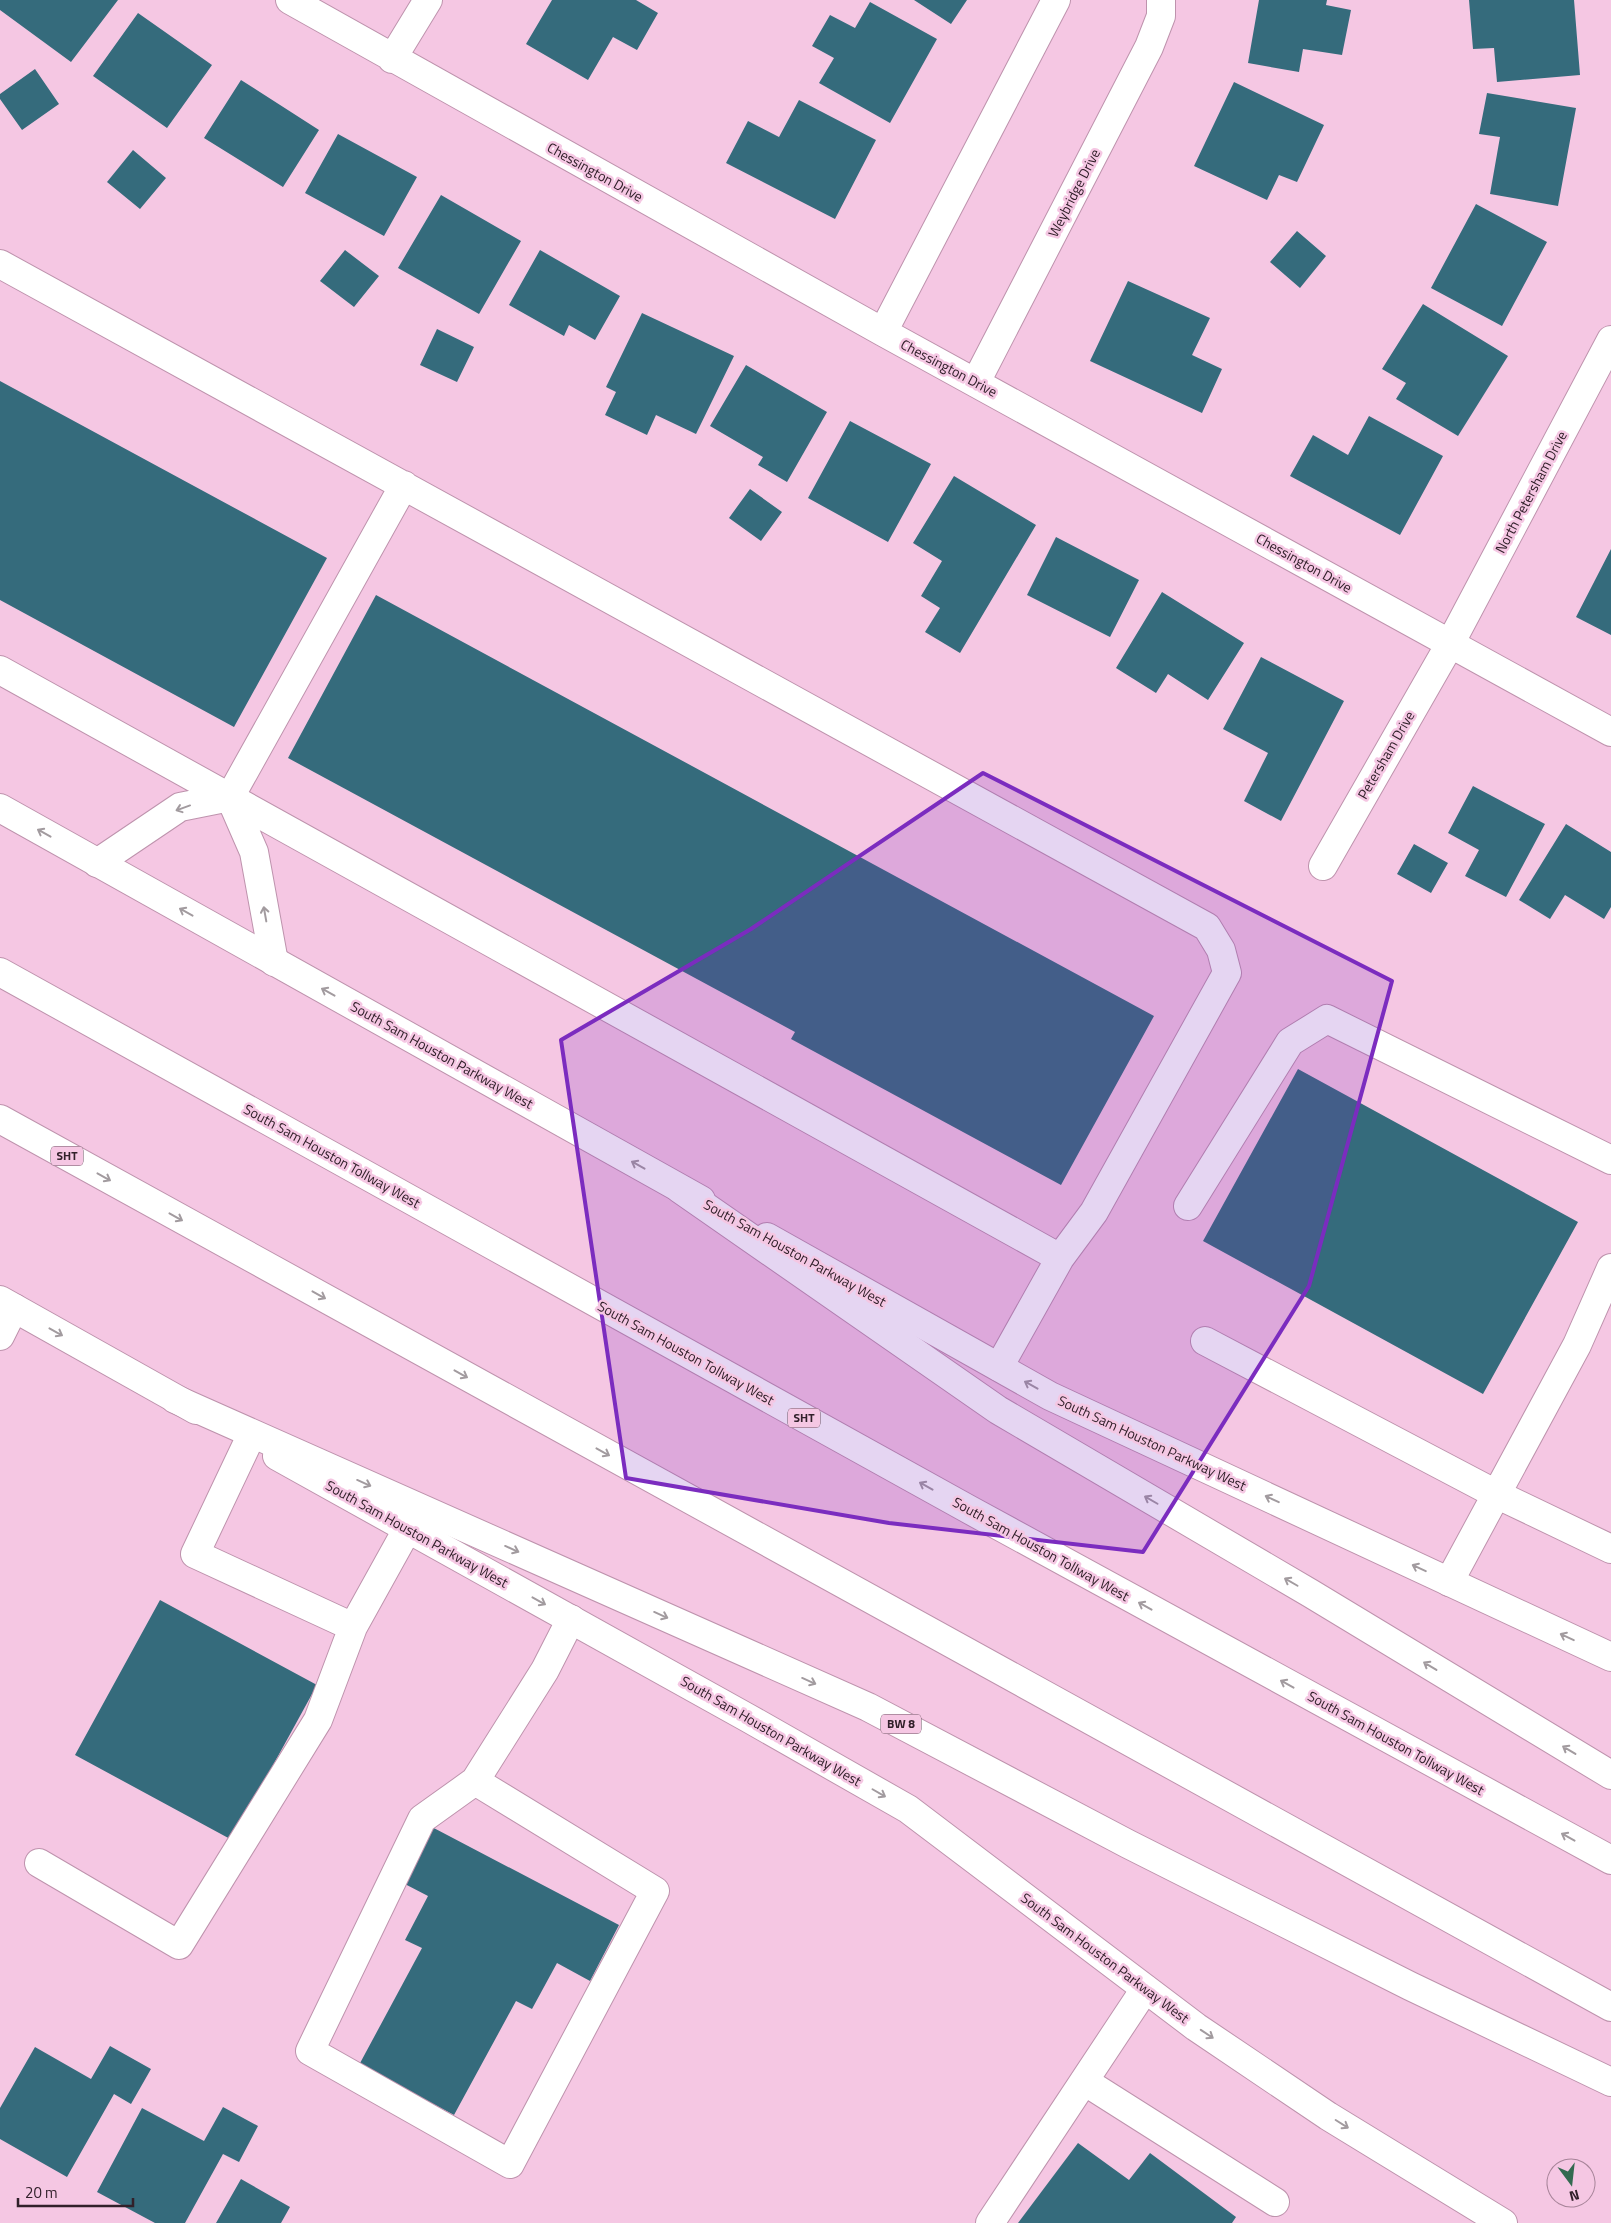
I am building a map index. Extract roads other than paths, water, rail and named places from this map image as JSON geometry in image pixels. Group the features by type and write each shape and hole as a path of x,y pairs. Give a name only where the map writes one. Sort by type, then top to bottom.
{"main road":[{"name":"Chessington Drive","path":"290,0 392,59 883,332 1611,732"},
{"path":"392,59 428,0"},
{"path":"883,332 1056,0"},
{"name":"Weybridge Drive","path":"976,382 1149,48 1161,16 1161,0"},
{"path":"0,264 1208,927 1221,950 1227,973 1094,1212 1060,1258 999,1367"},
{"name":"North Petersham Drive","path":"1450,644 1611,340"},
{"path":"97,863 180,807 230,797 404,485"},
{"name":"Petersham Drive","path":"1323,866 1450,644"},
{"path":"0,670 1060,1258"},
{"path":"230,797 254,852 274,962"},
{"name":"South Sam Houston Parkway West","path":"0,808 1050,1396 1611,1657"},
{"name":"South Sam Houston Tollway West","path":"0,972 970,1510 1611,1860"},
{"path":"1188,1206 1290,1042 1327,1019 1611,1160"},
{"name":"SHT","path":"0,1119 1611,2007"},
{"path":"680,1189 998,1410 1301,1588 1611,1775"},
{"path":"1449,1582 1577,1346 1611,1268"},
{"path":"0,1336 7,1304"},
{"name":"South Sam Houston Parkway West","path":"7,1304 249,1440 413,1518 571,1619 908,1809 1196,2027 1328,2116 1503,2223"},
{"path":"1205,1341 1496,1494 1611,1549"},
{"name":"BW 8","path":"176,1399 413,1518 868,1707 1128,1844 1410,1986 1611,2082"},
{"path":"249,1440 195,1554 353,1627"},
{"path":"39,1863 178,1945 318,1720 353,1627 413,1518"},
{"path":"475,1780 655,1891 510,2164 310,2051 422,1818 475,1780 545,1670 571,1619"},
{"path":"990,2223 1145,1989"},
{"path":"1084,2080 1275,2202"}]}
